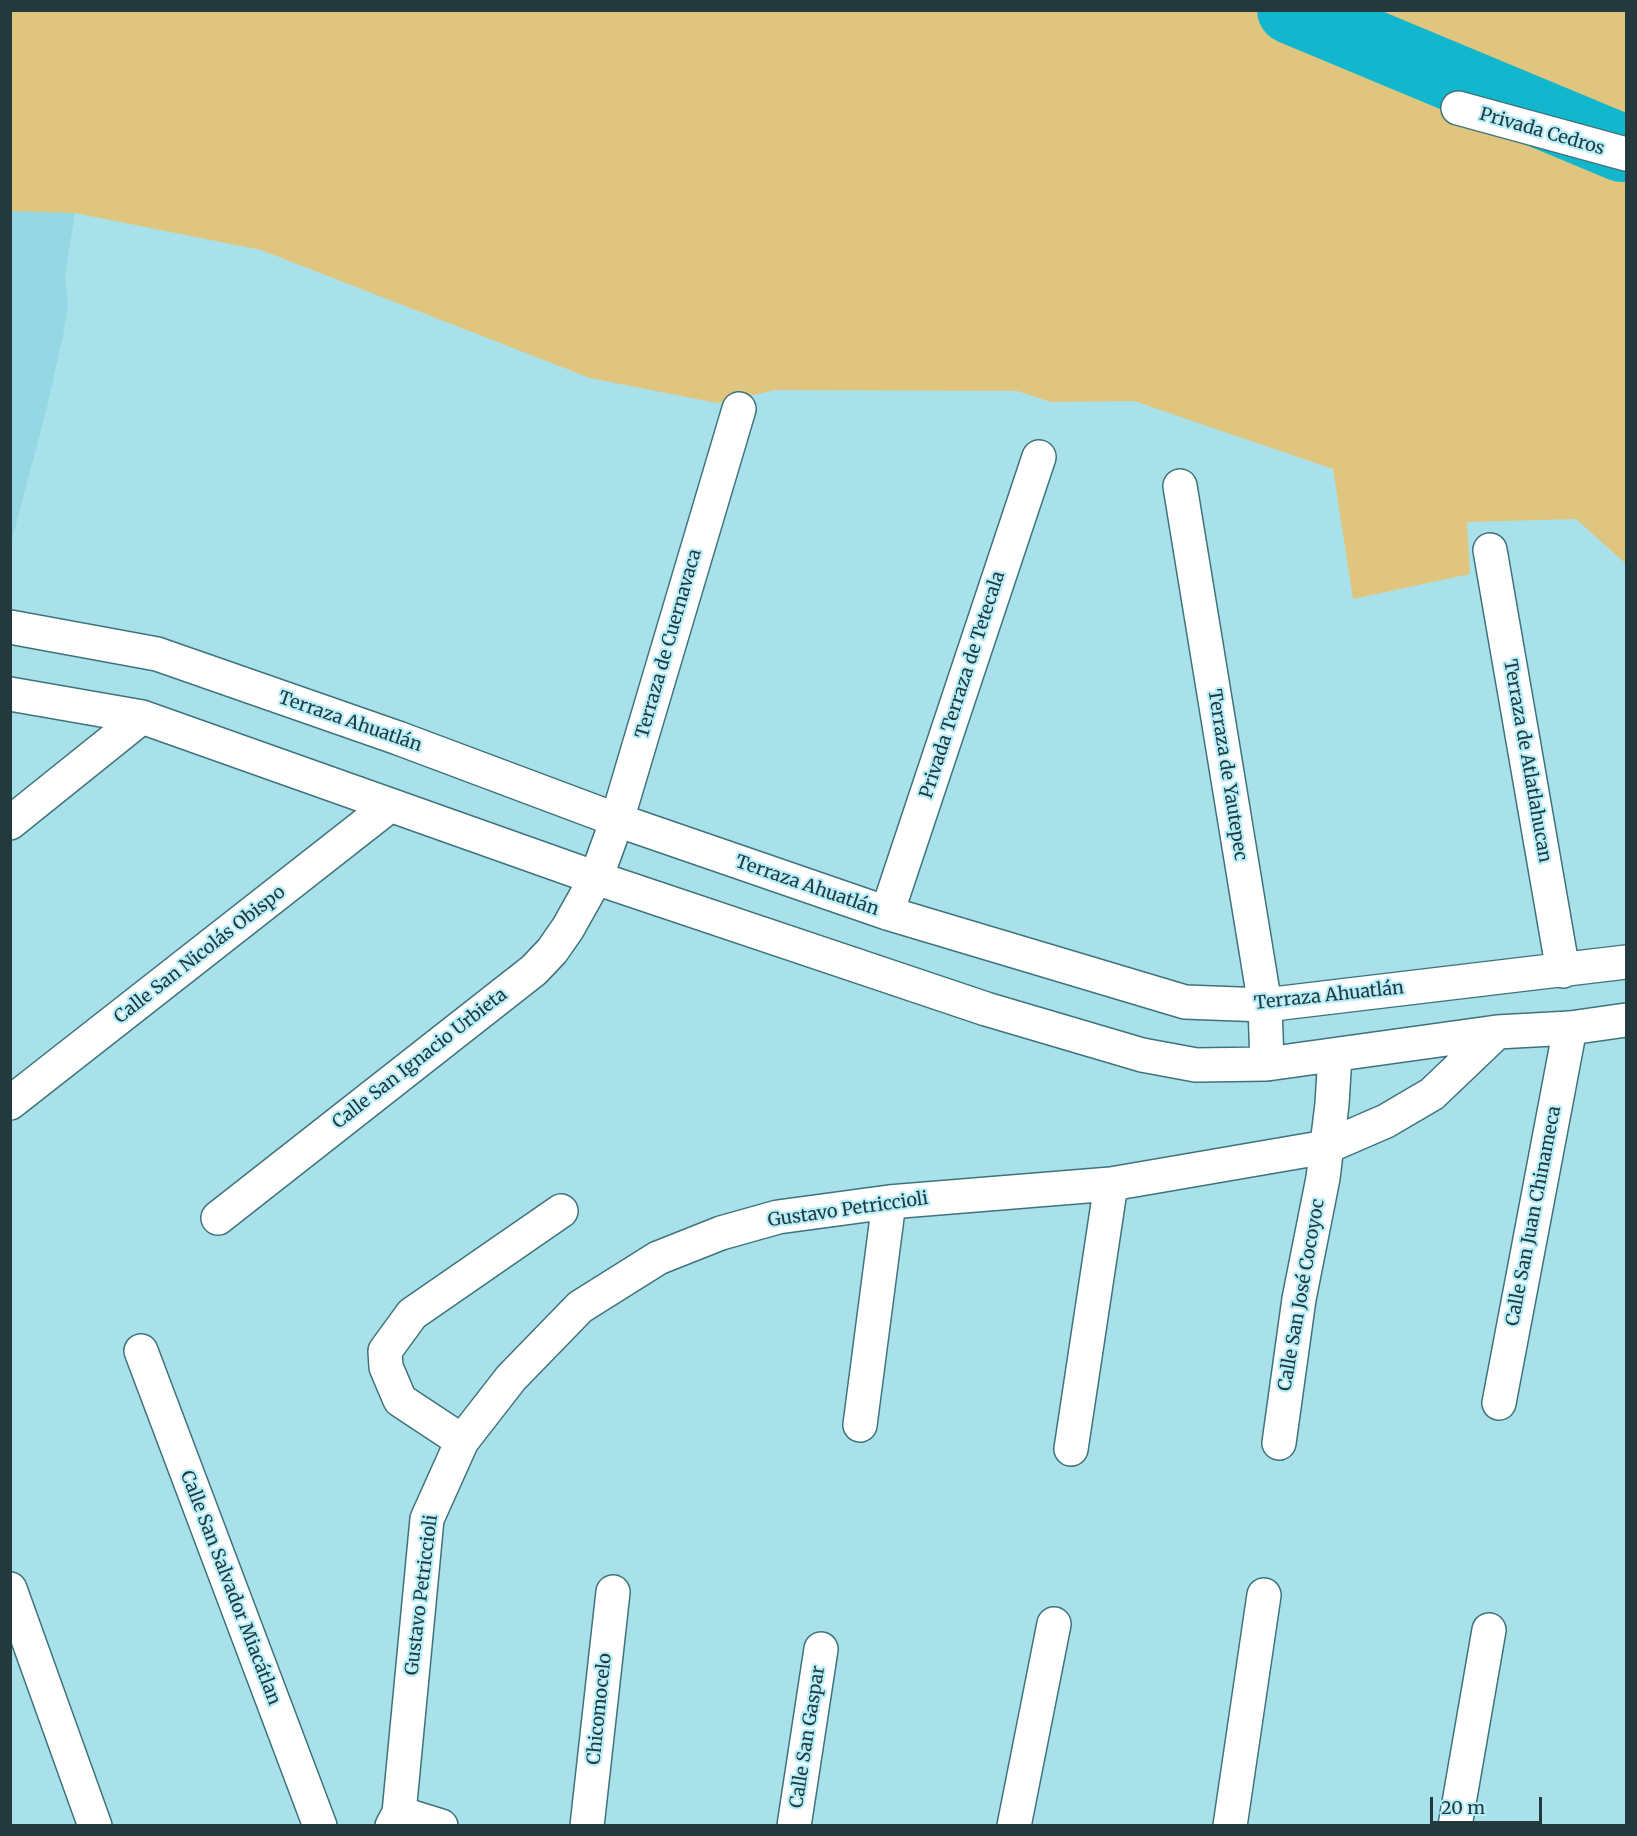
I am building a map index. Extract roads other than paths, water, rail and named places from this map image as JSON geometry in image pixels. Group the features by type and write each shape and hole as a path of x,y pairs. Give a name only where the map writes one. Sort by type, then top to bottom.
{"street":[{"name":"Privada Cedros","path":"1458,108 1612,151"},
{"name":"Terraza de Cuernavaca","path":"596,878 617,819 739,409"},
{"name":"Privada Terraza de Tetecala","path":"887,913 1039,457"},
{"name":"Terraza de Yautepec","path":"1180,486 1265,1005 1267,1064"},
{"name":"Terraza de Atlatlahucan","path":"1490,550 1563,971"},
{"name":"Terraza Ahuatlán","path":"10,627 157,654 887,913 1185,1002 1265,1005 1626,962"},
{"path":"10,694 142,717 596,878 986,1009 1143,1054 1196,1065 1267,1064 1497,1032 1570,1028 1626,1020"},
{"path":"10,823 142,717"},
{"name":"Calle San Nicolás Obispo","path":"10,1103 389,806"},
{"name":"Calle San Ignacio Urbieta","path":"218,1218 534,970 552,951 568,928 596,878"},
{"name":"Calle San Juan Chinameca","path":"1499,1403 1570,1028"},
{"name":"Gustavo Petriccioli","path":"395,1819 427,1519 462,1440 511,1378 580,1307 658,1258 720,1233 778,1217 889,1202 1111,1184 1326,1147 1386,1121 1432,1094 1497,1032"},
{"path":"1326,1147 1335,1055"},
{"name":"Calle San José Cocoyoc","path":"1279,1443 1299,1299 1323,1178 1326,1147"},
{"path":"1071,1449 1111,1184"},
{"path":"860,1425 889,1202"},
{"path":"462,1440 400,1400 386,1366 385,1351 412,1314 561,1211"},
{"name":"Calle San Salvador Miacátlan","path":"141,1351 320,1826"},
{"path":"10,1589 95,1826"},
{"name":"Chicomocelo","path":"586,1826 613,1592"},
{"path":"1230,1826 1264,1594"},
{"path":"1014,1826 1054,1624"},
{"path":"1455,1826 1489,1630"},
{"name":"Calle San Gaspar","path":"794,1826 821,1649"},
{"path":"395,1819 441,1826"}],"waterway":[{"path":"1291,10 1622,148"}]}
